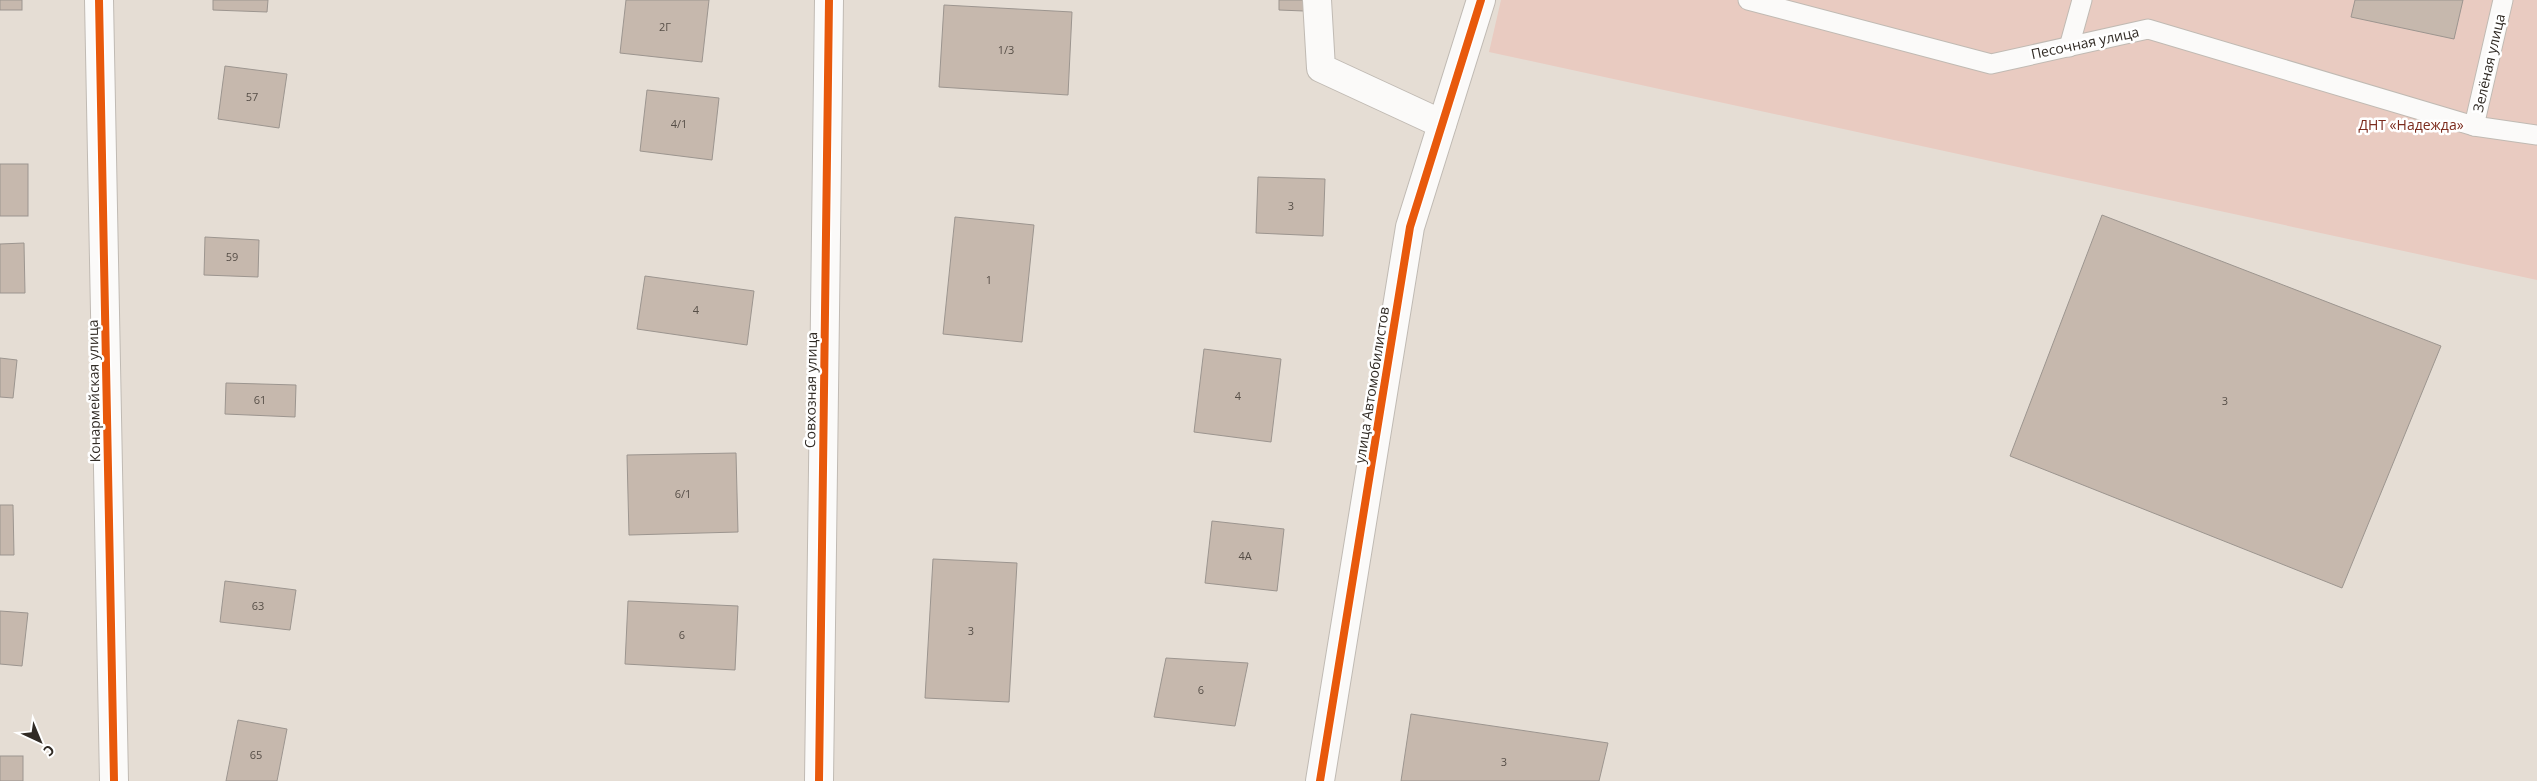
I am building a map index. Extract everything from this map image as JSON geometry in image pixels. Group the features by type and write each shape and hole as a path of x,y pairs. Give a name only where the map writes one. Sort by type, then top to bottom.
{"street":[{"name":"Конармейская улица","path":"99,0 114,781"},
{"name":"Совхозная улица","path":"819,781 829,0"},
{"path":"1317,0 1321,68 1442,124"},
{"name":"улица Автомобилистов","path":"1320,781 1410,227 1481,0"}],"lane":[{"name":"Песочная улица","path":"1748,0 1991,64 2148,30 2474,126 2537,135"},
{"path":"2069,47 2082,0"},
{"name":"Зелёная улица","path":"2474,126 2503,0"}],"green space":[{"name":"ДНТ «Надежда»","path":"1501,0 2537,0 2537,280 1489,52"}],"building":[{"path":"0,0 22,0 22,10 0,10"},
{"path":"213,0 268,0 267,12 213,10"},
{"path":"626,0 709,0 702,62 620,53"},
{"path":"1279,0 1304,0 1304,11 1279,10"},
{"path":"2355,0 2463,0 2454,39 2351,17"},
{"path":"944,5 1072,12 1068,95 939,87"},
{"path":"225,66 287,74 279,128 218,119"},
{"path":"647,90 719,98 712,160 640,151"},
{"path":"0,164 28,164 28,216 0,216"},
{"path":"1258,177 1325,179 1323,236 1256,233"},
{"path":"2102,215 2441,346 2342,588 2010,456"},
{"path":"955,217 1034,225 1022,342 943,334"},
{"path":"205,237 259,240 258,277 204,275"},
{"path":"24,243 25,293 0,293 0,244"},
{"path":"645,276 754,291 747,345 637,329"},
{"path":"1204,349 1281,359 1271,442 1194,432"},
{"path":"0,358 17,360 13,398 0,397"},
{"path":"226,383 296,385 295,417 225,414"},
{"path":"736,453 738,532 629,535 627,455"},
{"path":"0,505 13,505 14,555 0,555"},
{"path":"1212,521 1284,529 1277,591 1205,583"},
{"path":"933,559 1017,563 1009,702 925,698"},
{"path":"225,581 296,590 290,630 220,622"},
{"path":"628,601 738,606 735,670 625,664"},
{"path":"0,611 28,613 22,666 0,664"},
{"path":"1166,658 1248,663 1235,726 1154,717"},
{"path":"1411,714 1608,743 1599,781 1401,781"},
{"path":"238,720 287,729 277,781 226,781"},
{"path":"0,756 23,756 23,781 0,781"}],"cycle path":[{"path":"99,0 114,781"},
{"path":"819,781 829,0"},
{"path":"1320,781 1410,227 1481,0"}]}
